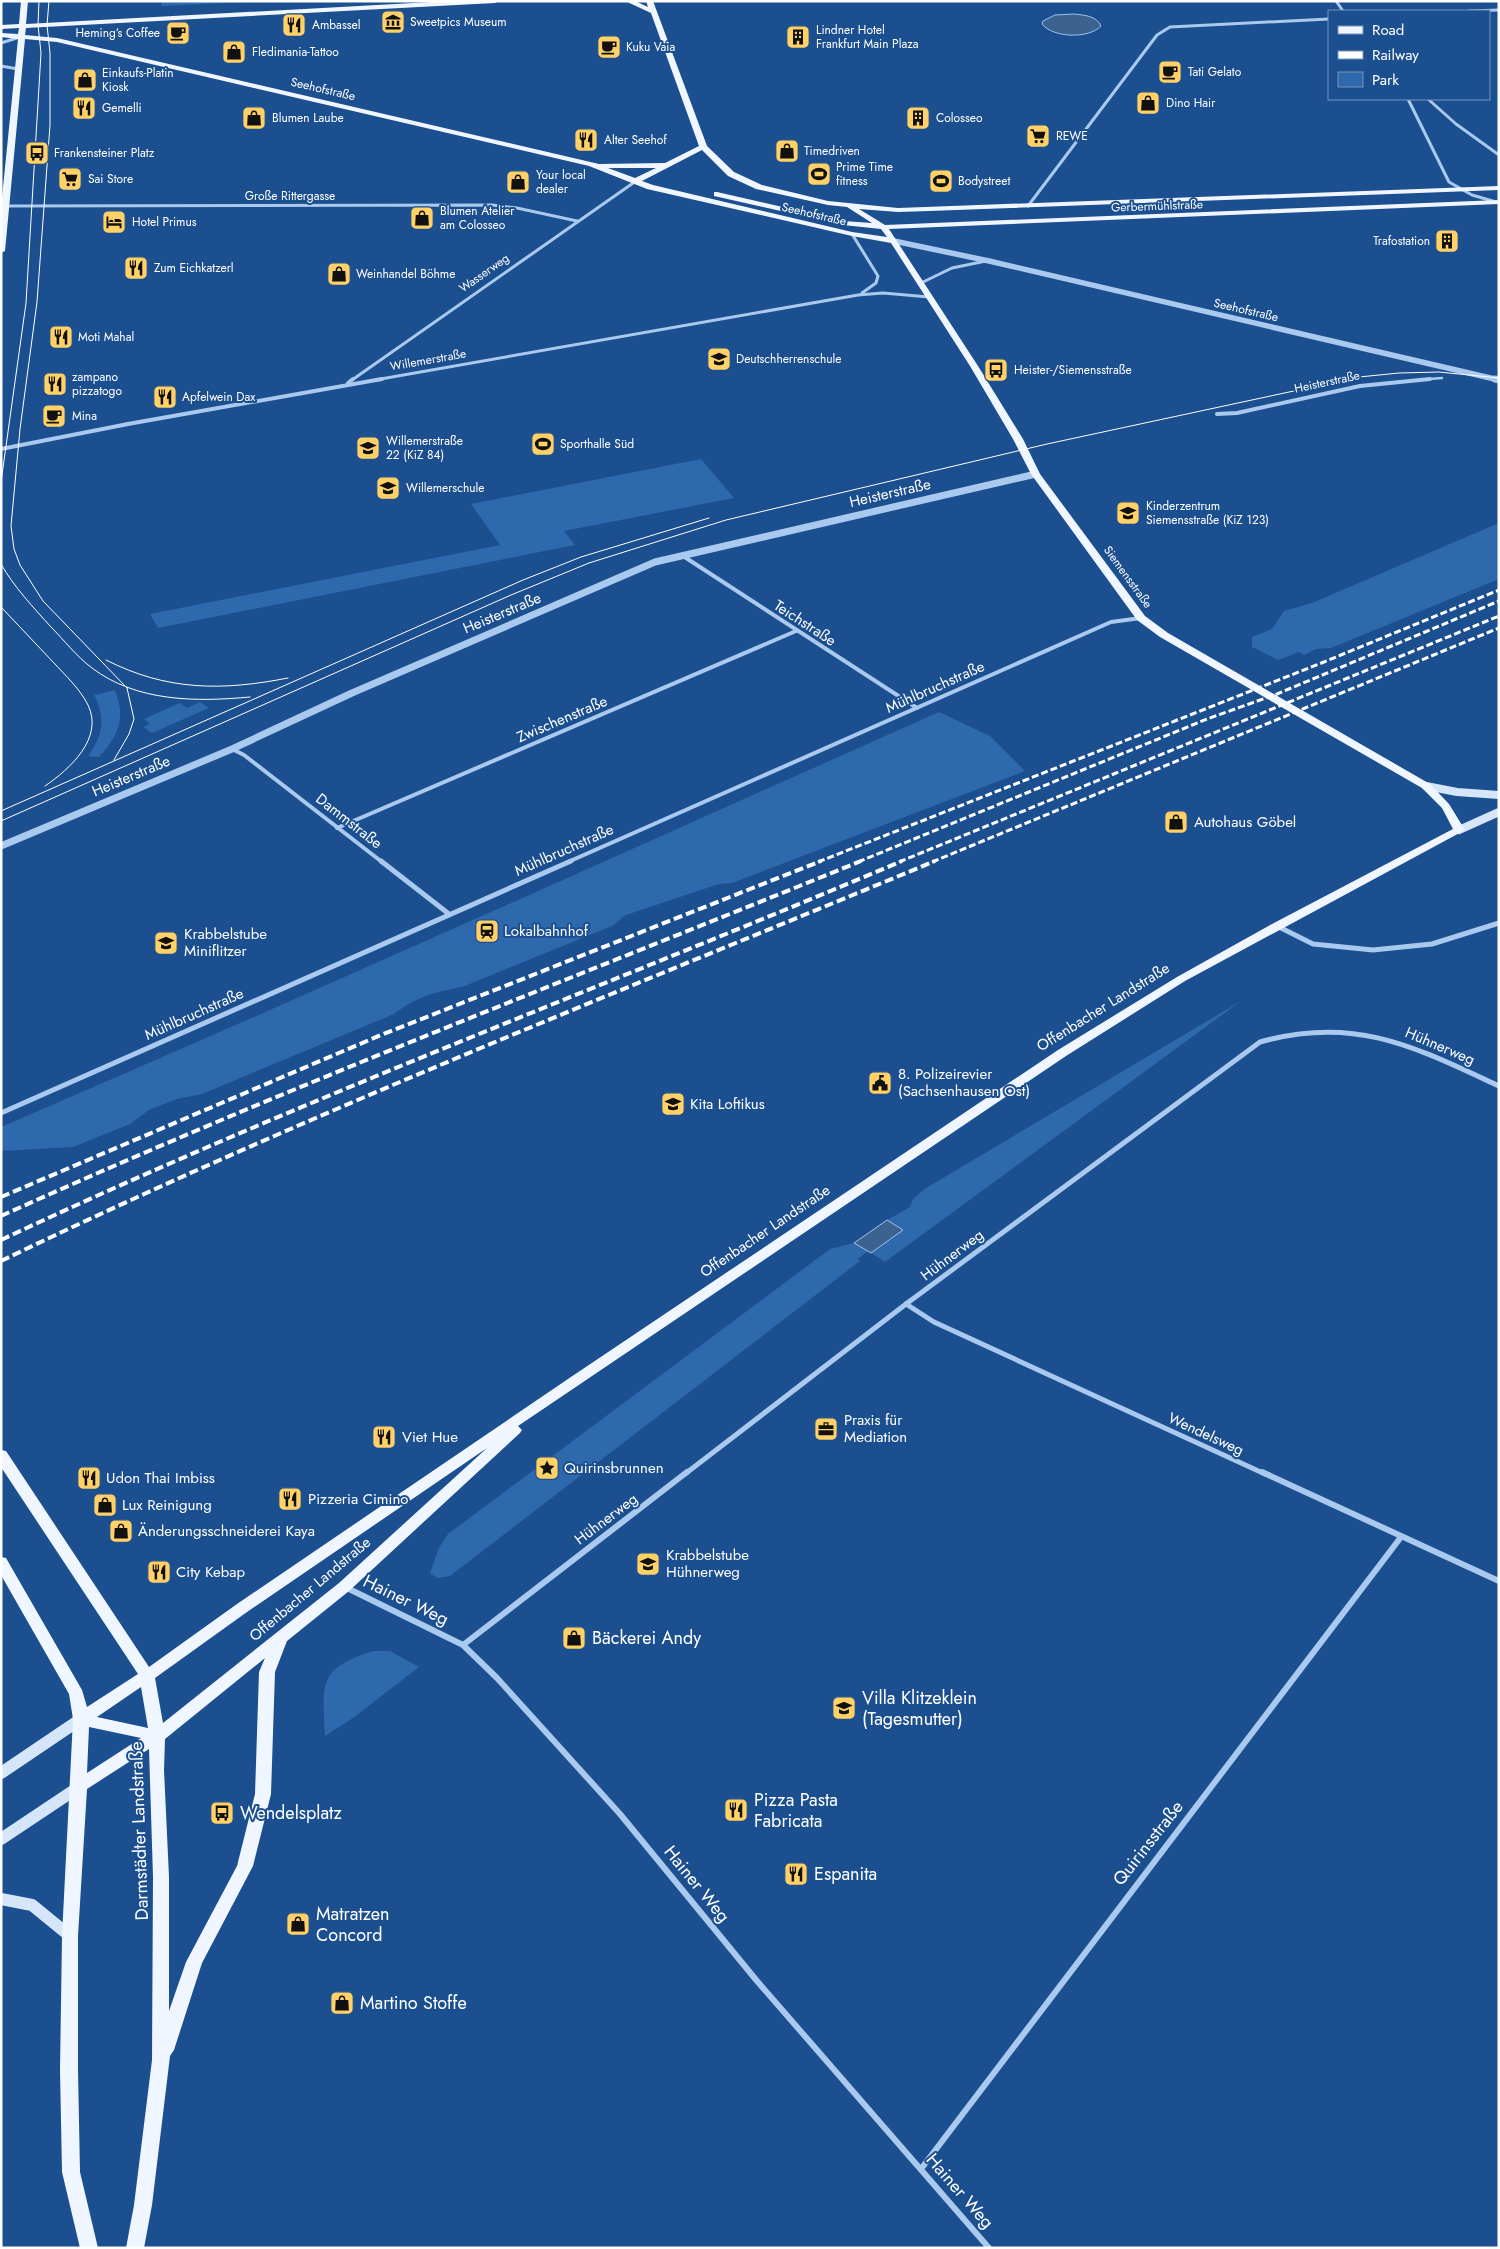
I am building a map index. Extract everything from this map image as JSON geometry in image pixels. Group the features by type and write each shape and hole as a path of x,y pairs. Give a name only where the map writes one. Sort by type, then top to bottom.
{"main road":[{"path":"1,27 495,1"},
{"path":"628,1 653,11"},
{"path":"649,1 703,147 731,174 759,187 850,206"},
{"path":"1,251 25,4"},
{"path":"22,36 114,21"},
{"name":"Seehofstraße","path":"1,35 70,43 592,164 650,187 852,234 894,241"},
{"path":"592,164 638,167 666,164 680,160 703,147"},
{"path":"636,181 666,164"},
{"name":"Seehofstraße","path":"636,181 674,185 817,216"},
{"name":"Gerbermühlstraße","path":"850,206 898,210 1499,188"},
{"name":"Gerbermühlstraße","path":"817,216 843,223 883,227 1498,201"},
{"name":"Siemensstraße","path":"850,206 883,227 894,241 1013,431 1036,474 1140,618 1220,669 1426,786 1447,806 1459,830"},
{"path":"1426,786 1457,792 1499,795"},
{"name":"Offenbacher Landstraße","path":"81,1719 147,1676 250,1603 926,1142 1062,1053 1181,980 1276,926 1459,830 1499,812"},
{"name":"Offenbacher Landstraße","path":"79,1786 157,1736 344,1586 548,1400"},
{"name":"Darmstädter Landstraße","path":"1,1455 147,1676 157,1736 156,1770 161,1877 161,2060 143,2205 135,2248"},
{"path":"1,1562 76,1694 81,1719 70,1936 69,2070 72,2172 89,2248"},
{"path":"161,2060 194,1962 245,1866 263,1794 267,1672 281,1637"},
{"path":"1,1773 81,1719 157,1736"},
{"path":"1,1839 79,1786"},
{"path":"1,1899 32,1905 70,1936"}],"street":[{"path":"1028,206 1040,194 1157,35 1170,27 1328,19"},
{"path":"1,43 22,36"},
{"path":"1,66 18,69"},
{"path":"1408,100 1449,182 1461,190 1498,201"},
{"path":"1429,100 1456,124 1499,155"},
{"name":"Wasserweg","path":"346,385 636,181"},
{"name":"Große Rittergasse","path":"4,206 492,205 517,208 577,221"},
{"name":"Willemerstraße","path":"852,234 878,276 876,283 858,295"},
{"name":"Seehofstraße","path":"894,241 989,261 1499,380"},
{"name":"Seehofstraße","path":"921,283 952,268 989,261"},
{"name":"Willemerstraße","path":"1,449 128,424 858,295 883,293 929,297"},
{"name":"Heisterstraße","path":"1217,414 1237,413 1360,386 1442,378"},
{"name":"Heisterstraße","path":"1,846 232,749 352,693 647,566 682,555 1036,474"},
{"name":"Teichstraße","path":"682,555 917,708"},
{"name":"Mühlbruchstraße","path":"1,1113 1111,622 1140,618"},
{"name":"Zwischenstraße","path":"337,828 796,631"},
{"name":"Dammstraße","path":"232,749 244,755 449,914"},
{"path":"1276,926 1313,944 1373,950 1432,944 1499,923"},
{"name":"Hühnerweg","path":"463,1645 906,1304 1260,1042 1303,1032 1353,1032 1392,1040 1418,1048 1499,1086"},
{"name":"Wendelsweg","path":"906,1304 934,1322 1499,1581"},
{"name":"Quirinsstraße","path":"921,2169 1400,1537"},
{"name":"Hainer Weg","path":"344,1586 463,1645 497,1678 620,1814 757,1981 989,2248"}],"green space":[{"path":"162,1 271,1 161,6"},
{"path":"701,459 734,498 564,531 575,545 158,628 150,614 500,545 471,504"},
{"path":"1499,523 1499,579 1331,648 1316,649 1304,655 1299,652 1278,660 1252,647 1252,637 1272,629 1284,611 1312,603"},
{"path":"115,690 120,710 119,726 116,734 99,757 88,756 97,741 101,726 100,711 94,695"},
{"path":"200,702 209,708 152,733 143,727 150,724 144,719 180,703 187,708"},
{"path":"939,712 990,736 1025,771 732,883 719,884 626,915 612,926 462,987 434,993 418,999 394,1014 202,1094 177,1099 149,1110 130,1124 73,1147 1,1151 1,1127 354,973"},
{"path":"1241,1001 885,1262 868,1251 858,1259 860,1261 450,1576 437,1578 430,1573 439,1548 448,1534 830,1249 854,1243 887,1220 910,1207 913,1199 926,1188"},
{"path":"373,1651 390,1651 419,1667 353,1718 325,1736 324,1703 327,1680 342,1664"}],"shaded area":[{"path":"1074,14 1093,18 1101,26 1088,33 1071,35 1054,32 1042,24 1043,21 1055,15"},
{"path":"887,1220 903,1230 871,1253 854,1243"}],"tram line":[{"path":"1,482 26,303 41,53 38,25 39,1"},
{"path":"49,1 47,25 50,53 50,125 37,302 20,429 11,526 14,549 20,565 43,601 126,687"},
{"path":"1,821 511,595 589,563 726,520 1047,444 1359,377 1439,372 1499,378"},
{"path":"1,811 523,580 581,557 709,518"},
{"path":"1,564 24,597 70,648 92,668 126,687"},
{"path":"1,607 77,688 85,699 92,717 92,729 82,752 65,771 45,786"},
{"path":"106,660 151,678 173,683 217,686 240,685 288,678"},
{"path":"114,760 129,734 134,719 126,687"},
{"path":"126,687 168,697 188,699 250,697"}],"railway":[{"path":"818,862 1319,664 1499,590"},
{"path":"858,862 1207,719 1277,694 1499,601"},
{"path":"899,862 1499,616"},
{"path":"932,862 1499,628"},
{"path":"1,1197 381,1035 821,861"},
{"path":"1,1216 322,1078 861,861"},
{"path":"1,1240 112,1189 337,1092 902,861"},
{"path":"1,1261 116,1207 348,1104 935,861"}],"place":[{"name":"Sweetpics Museum","path":"393,22"},
{"name":"Ambassel","path":"294,25"},
{"name":"Heming‘s Coffee","path":"178,33"},
{"name":"Lindner Hotel Frankfurt Main Plaza","path":"798,37"},
{"name":"Kuku Vaia","path":"609,47"},
{"name":"Fledimania-Tattoo","path":"234,52"},
{"name":"Tati Gelato","path":"1170,72"},
{"name":"Einkaufs-Platin Kiosk","path":"85,80"},
{"name":"Dino Hair","path":"1148,103"},
{"name":"Gemelli","path":"84,108"},
{"name":"Blumen Laube","path":"254,118"},
{"name":"Colosseo","path":"918,118"},
{"name":"REWE","path":"1038,136"},
{"name":"Alter Seehof","path":"586,140"},
{"name":"Timedriven","path":"787,151"},
{"name":"Frankensteiner Platz","path":"37,153"},
{"name":"Prime Time fitness","path":"819,174"},
{"name":"Sai Store","path":"70,179"},
{"name":"Bodystreet","path":"941,181"},
{"name":"Your local dealer","path":"518,182"},
{"name":"Blumen Atelier am Colosseo","path":"422,218"},
{"name":"Hotel Primus","path":"114,222"},
{"name":"Trafostation","path":"1447,241"},
{"name":"Zum Eichkatzerl","path":"136,268"},
{"name":"Weinhandel Böhme","path":"339,274"},
{"name":"Moti Mahal","path":"61,337"},
{"name":"Deutschherrenschule","path":"719,359"},
{"name":"Heister-/Siemensstraße","path":"996,370"},
{"name":"zampano pizzatogo","path":"55,384"},
{"name":"Apfelwein Dax","path":"165,397"},
{"name":"Mina","path":"54,416"},
{"name":"Sporthalle Süd","path":"543,444"},
{"name":"Willemerstraße 22 (KiZ 84)","path":"368,448"},
{"name":"Willemerschule","path":"388,488"},
{"name":"Kinderzentrum Siemensstraße (KiZ 123)","path":"1128,513"},
{"name":"Autohaus Göbel","path":"1176,822"},
{"name":"Lokalbahnhof","path":"487,931"},
{"name":"Krabbelstube Miniflitzer","path":"166,943"},
{"name":"8. Polizeirevier (Sachsenhausen Ost)","path":"880,1083"},
{"name":"Kita Loftikus","path":"673,1104"},
{"name":"Praxis für Mediation","path":"826,1429"},
{"name":"Viet Hue","path":"384,1437"},
{"name":"Quirinsbrunnen","path":"547,1468"},
{"name":"Udon Thai Imbiss","path":"89,1478"},
{"name":"Pizzeria Cimino","path":"290,1499"},
{"name":"Lux Reinigung","path":"105,1505"},
{"name":"Änderungsschneiderei Kaya","path":"121,1531"},
{"name":"Krabbelstube Hühnerweg","path":"648,1564"},
{"name":"City Kebap","path":"159,1572"},
{"name":"Bäckerei Andy","path":"574,1638"},
{"name":"Villa Klitzeklein (Tagesmutter)","path":"844,1708"},
{"name":"Pizza Pasta Fabricata","path":"736,1810"},
{"name":"Wendelsplatz","path":"222,1813"},
{"name":"Espanita","path":"796,1874"},
{"name":"Matratzen Concord","path":"298,1924"},
{"name":"Martino Stoffe","path":"342,2003"}]}
